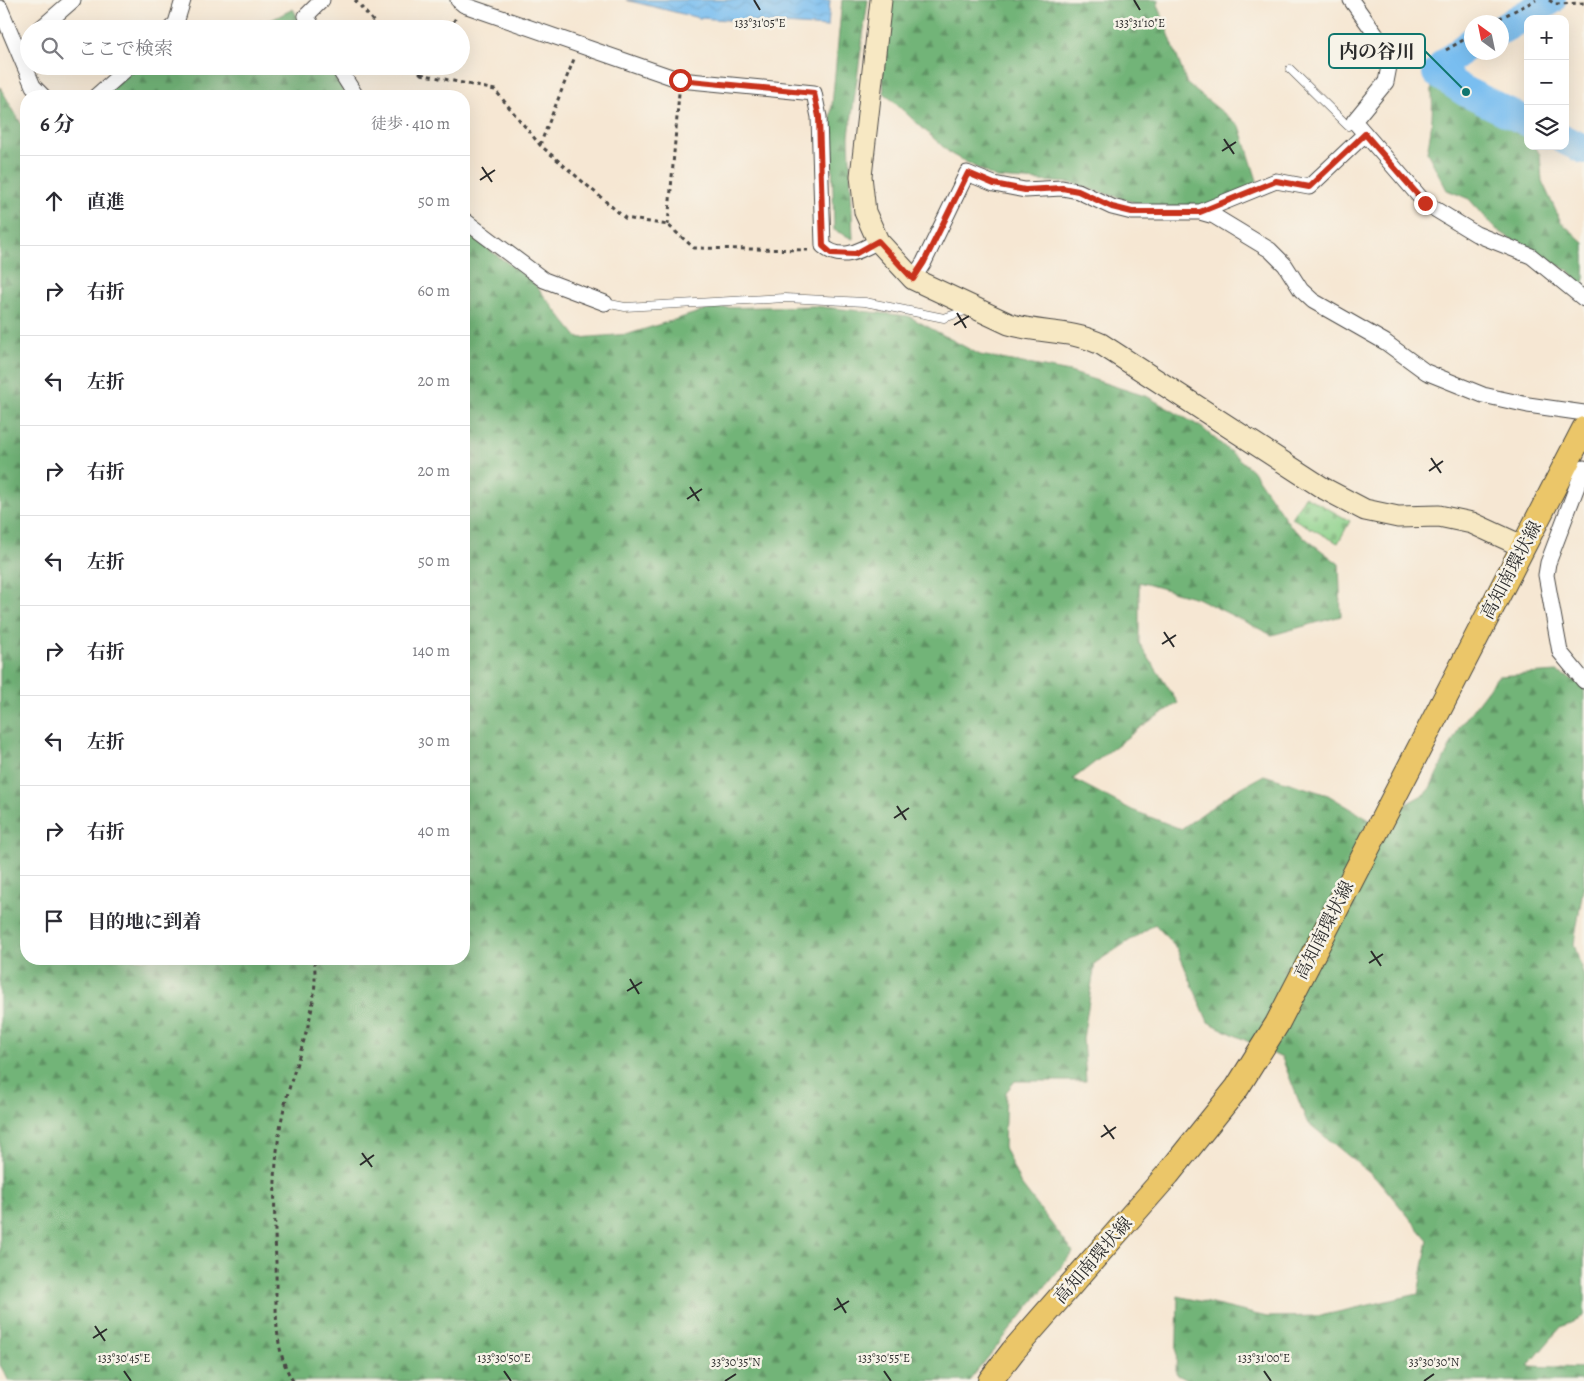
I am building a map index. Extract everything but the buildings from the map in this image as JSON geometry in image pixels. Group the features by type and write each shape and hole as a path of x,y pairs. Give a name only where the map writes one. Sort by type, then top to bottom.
{"main road":[{"name":"高知南環状線","path":"990,1381 1013,1350 1168,1174 1236,1088 1277,1024 1584,429"}],"street":[{"path":"50,20 73,0"},
{"path":"177,20 183,0"},
{"path":"308,20 306,16 322,0"},
{"path":"458,0 464,5 680,80 814,93 819,117 823,246 831,253 855,254 878,241"},
{"path":"881,0 861,176 864,212 878,241 913,279 1024,329 1082,335 1101,344 1323,488 1365,510 1398,517 1439,516 1472,522 1524,547"},
{"path":"1351,0 1391,56 1386,82 1354,122 1425,203 1476,234 1531,256 1584,299"},
{"path":"0,8 20,38"},
{"path":"30,75 33,86 37,90"},
{"path":"103,90 120,75"},
{"path":"343,75 352,90"},
{"path":"1200,212 1276,181 1309,187 1365,134"},
{"path":"913,279 924,262 968,173 994,184 1025,190 1062,188 1078,191 1112,207 1132,212 1200,212 1214,216 1270,250 1285,265 1301,290 1313,301 1384,342 1426,372 1483,395 1528,405 1584,413"},
{"path":"470,224 544,280 605,304"},
{"path":"1584,468 1548,563 1546,575 1560,652 1584,681"}],"lane":[{"path":"1290,69 1348,126 1354,122"},
{"path":"605,304 625,307 785,298 865,302 944,318 974,307"}],"path":[{"path":"355,0 372,20"},
{"path":"1506,15 1536,0"},
{"path":"1549,0 1555,4 1584,3"},
{"path":"1446,50 1464,40"},
{"path":"540,144 580,45"},
{"path":"426,75 495,90 540,144 625,218 668,225 694,248 829,251"},
{"path":"668,225 680,80"},
{"path":"293,1381 280,1348 276,1319 274,1183 276,1148 286,1099 308,1028 312,1003 314,965"}],"green space":[{"path":"842,0 868,0 849,136 853,239 834,230 831,116"},
{"path":"890,0 1159,0 1157,2 1187,84 1240,126 1259,187 1217,205 1153,208 1071,183 996,178 951,154 884,93 882,67"},
{"path":"293,9 300,20 271,20"},
{"path":"1430,73 1452,89 1504,112 1524,125 1524,150 1537,150 1540,155 1542,181 1561,222 1584,243 1584,292 1568,270 1532,253 1496,229 1469,199 1447,190 1427,152 1431,132 1432,94"},
{"path":"124,75 334,75 343,90 105,90"},
{"path":"0,87 20,122 20,965 470,965 470,235 532,281 578,338 629,334 712,308 814,306 908,316 980,355 1070,372 1148,397 1201,427 1252,470 1292,528 1339,564 1341,616 1272,635 1197,598 1139,582 1139,643 1178,703 1142,726 1073,779 1132,810 1181,829 1233,792 1264,775 1328,795 1373,822 1428,792 1460,726 1498,676 1557,672 1584,685 1584,883 1574,944 1584,977 1584,1316 1561,1327 1528,1366 1584,1368 1584,1381 1189,1381 1176,1374 1178,1296 1267,1317 1320,1316 1418,1294 1428,1240 1378,1180 1307,1122 1282,1058 1208,1022 1177,949 1155,924 1095,963 1083,1039 1086,1081 1015,1081 1006,1092 1004,1147 1020,1183 1073,1252 969,1381 9,1381 0,1365"},
{"path":"1305,496 1350,521 1338,543 1292,518"}],"water":[{"path":"626,0 830,0 828,27 699,18"}],"waterway":[{"path":"1509,25 1551,0"},
{"path":"1464,48 1445,63 1437,73 1466,92 1524,120"},
{"path":"1569,142 1584,149"}],"place":[{"name":"内の谷川","path":"1466,92"}],"route":[{"path":"680,80 814,93 819,117 823,246 831,253 855,254 878,241 893,260 913,279 924,262 968,173 994,184 1025,190 1062,188 1078,191 1112,207 1132,212 1200,212 1276,181 1309,187 1365,134 1425,203"}]}
